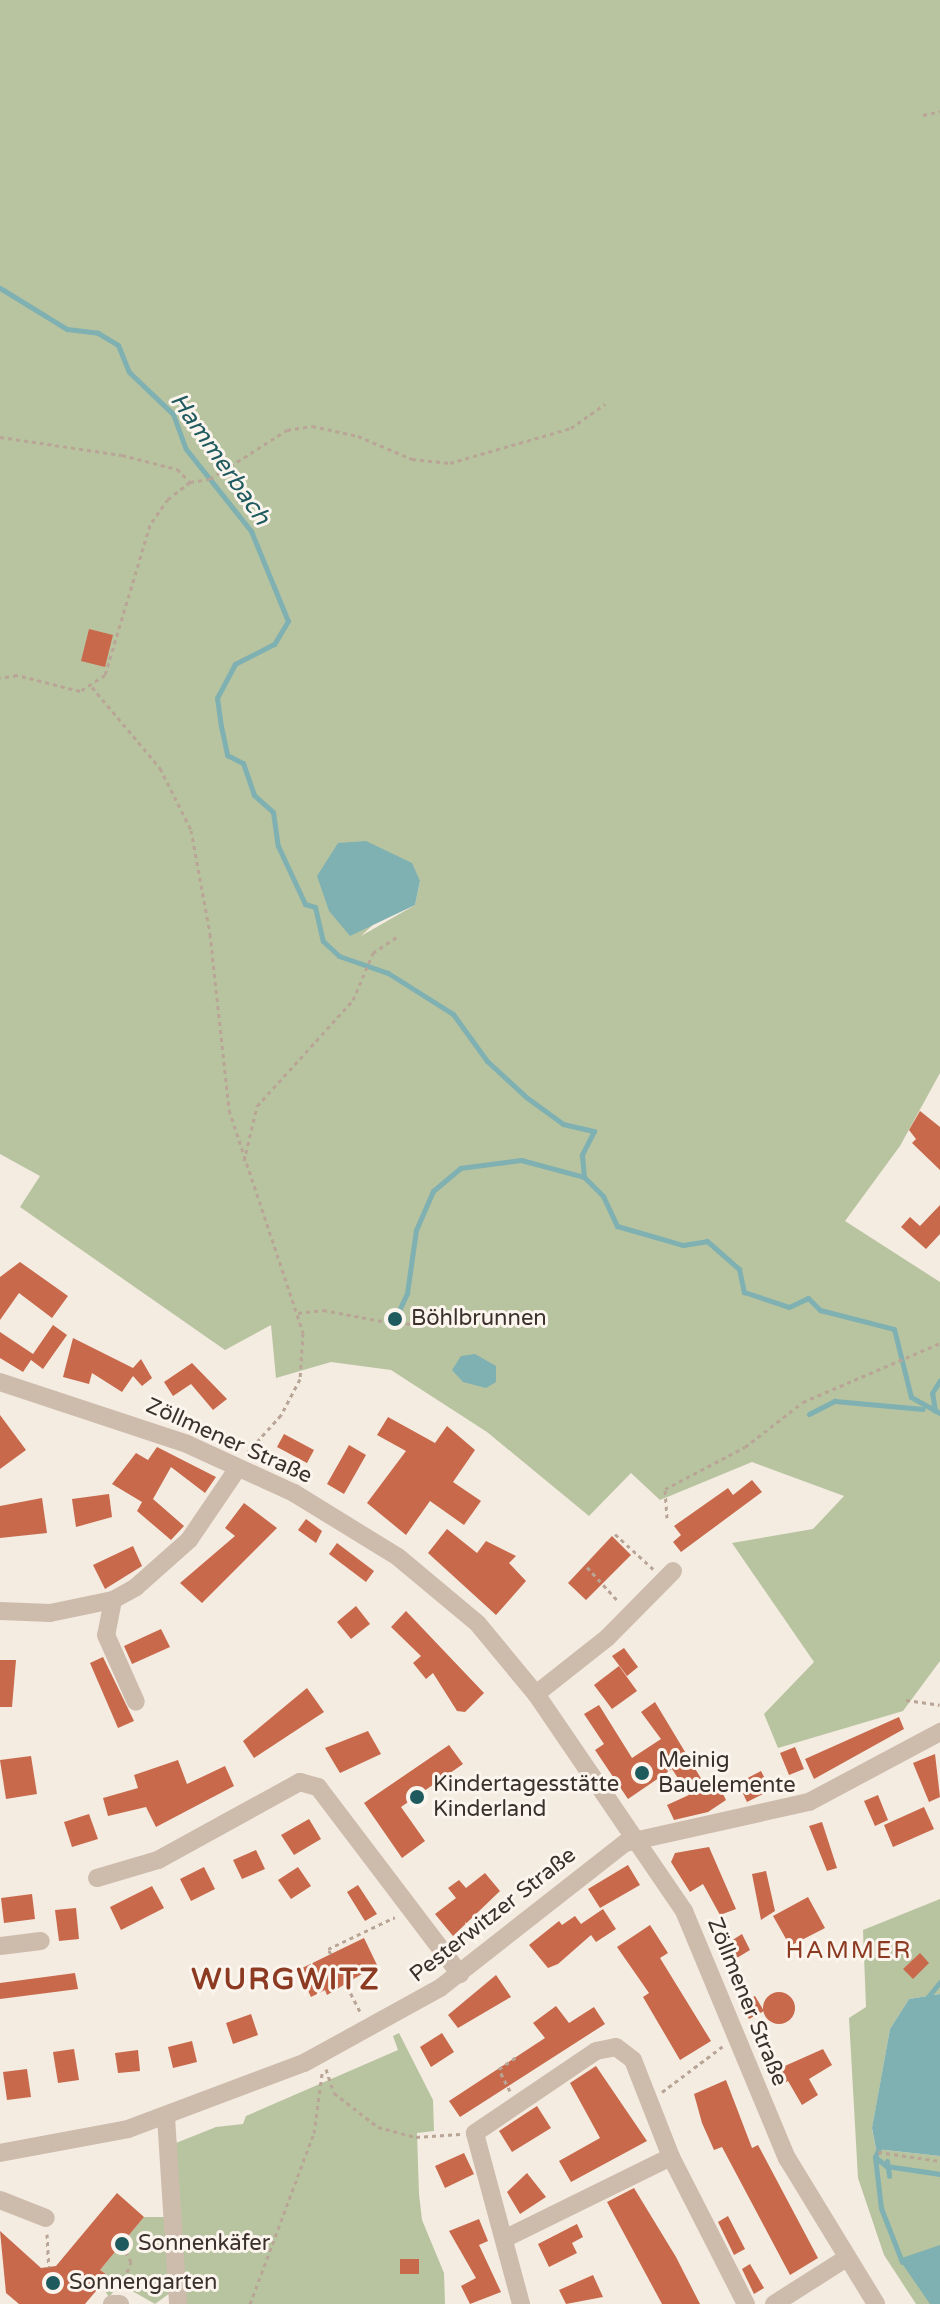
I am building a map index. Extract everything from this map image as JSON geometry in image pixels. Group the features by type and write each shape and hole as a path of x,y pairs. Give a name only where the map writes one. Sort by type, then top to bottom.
{"street":[{"name":"Zöllmener Straße","path":"0,1382 241,1462 398,1557 478,1624 536,1694 684,1911 782,2146 845,2259 876,2304"},
{"path":"0,1611 50,1613 113,1600 158,1571 189,1540 241,1462"},
{"path":"536,1694 607,1638 665,1572"},
{"path":"113,1600 106,1635 136,1702"},
{"name":"Pesterwitzer Straße","path":"0,2153 93,2139 166,2117 324,2054 460,1974 634,1840 809,1802 940,1732"},
{"path":"97,1878 158,1860 300,1782 318,1787 408,1911 460,1974"},
{"path":"0,1946 41,1941"},
{"path":"521,2304 475,2133 596,2051 616,2047 633,2060 671,2157 746,2304"},
{"path":"166,2117 178,2304"},
{"path":"504,2239 671,2157"},
{"path":"0,2200 46,2218"},
{"path":"774,2304 845,2259"},
{"path":"112,2304 121,2295"}],"path":[{"path":"923,115 940,111"},
{"path":"0,678 17,675 80,691 92,687 105,675 150,525 168,499 190,482 210,479 287,430 312,426 358,436 412,459 450,463 571,428 605,404"},
{"path":"0,437 122,455 177,469 190,482"},
{"path":"92,687 160,768 191,830 210,934 222,1068 243,1165 298,1313 300,1379 281,1415 241,1462"},
{"path":"243,1165 257,1106 353,1000 373,953 397,937"},
{"path":"298,1313 323,1310 397,1322 466,1321"},
{"path":"667,1518 665,1489 745,1447 803,1402 940,1343"},
{"path":"615,1534 665,1572"},
{"path":"587,1567 625,1608"},
{"path":"906,1700 940,1705"},
{"path":"331,1954 328,1949 408,1911"},
{"path":"347,1986 360,2013"},
{"path":"649,2101 725,2044"},
{"path":"519,2055 499,2069 519,2104"},
{"path":"250,2304 314,2133 322,2066 334,2093 378,2127 416,2137 475,2133"},
{"path":"878,2152 940,2161"},
{"path":"46,2218 49,2267"},
{"path":"121,2295 131,2262 122,2244"}],"green space":[{"path":"0,0 940,0 940,1073 900,1146 845,1221 940,1282 940,1661 903,1711 778,1748 764,1714 814,1662 732,1543 813,1529 844,1496 752,1462 660,1500 631,1473 589,1516 487,1432 391,1370 331,1362 276,1378 271,1325 225,1350 20,1207 40,1176 0,1154","holes":["420,881 415,905 361,936"]},
{"path":"940,1899 940,1994 909,1999 890,2029 872,2129 876,2149 940,2156 940,2304 916,2304 884,2255 858,2178 849,2018 866,2007 863,1930"},
{"path":"399,2033 433,2100 434,2131 417,2133 419,2194 422,2220 444,2273 445,2304 186,2304 176,2143 216,2127 243,2124 246,2116 398,2050 393,2036"},
{"path":"144,2217 166,2217 170,2293 155,2304 120,2284 109,2297 99,2282 106,2274 100,2270"}],"water":[{"path":"366,841 412,863 420,881 415,905 350,936 329,911 317,876 338,843"},
{"path":"475,1354 496,1366 496,1382 486,1388 463,1382 452,1370 461,1356"},
{"path":"940,1994 940,2156 876,2149 872,2128 890,2029 909,1999"},
{"path":"940,2245 940,2304 930,2304 899,2259"}],"building":[{"path":"89,629 113,635 105,667 81,661"},
{"path":"920,1111 940,1127 940,1170 912,1143 916,1139 909,1130"},
{"path":"940,1205 940,1234 926,1249 901,1227 910,1217 920,1226"},
{"path":"20,1262 68,1296 52,1318 19,1293 0,1320 0,1277"},
{"path":"53,1325 67,1335 43,1369 31,1360 23,1372 0,1358 0,1332 33,1354"},
{"path":"73,1338 133,1368 141,1359 152,1378 142,1386 133,1376 122,1392 92,1373 89,1384 63,1377"},
{"path":"192,1363 227,1399 213,1410 191,1384 173,1396 164,1382"},
{"path":"0,1415 26,1450 0,1469"},
{"path":"388,1417 435,1443 447,1426 475,1450 453,1482 481,1501 464,1525 430,1501 406,1535 367,1503 406,1451 377,1435"},
{"path":"284,1434 314,1450 307,1463 277,1447"},
{"path":"349,1445 366,1455 344,1494 327,1484"},
{"path":"157,1447 216,1477 205,1493 171,1467 153,1499 184,1526 171,1540 137,1511 142,1502 112,1484 136,1453 148,1460"},
{"path":"752,1480 762,1492 681,1552 673,1542 681,1535 674,1526 728,1488 733,1495"},
{"path":"109,1494 112,1517 76,1527 72,1499"},
{"path":"42,1498 47,1533 0,1538 0,1506"},
{"path":"244,1503 277,1528 202,1603 180,1583 235,1536 225,1528"},
{"path":"306,1519 322,1531 316,1543 298,1530"},
{"path":"447,1529 477,1553 486,1541 516,1556 509,1563 526,1581 496,1615 428,1553"},
{"path":"612,1536 631,1555 586,1600 568,1583"},
{"path":"337,1543 374,1571 366,1582 329,1554"},
{"path":"133,1546 142,1566 105,1589 93,1565"},
{"path":"356,1606 370,1624 351,1639 337,1622"},
{"path":"406,1611 484,1693 465,1712 457,1711 433,1673 426,1679 413,1663 421,1656 391,1627"},
{"path":"161,1629 170,1647 132,1664 124,1646"},
{"path":"624,1648 638,1667 627,1676 612,1656"},
{"path":"103,1657 134,1721 118,1728 90,1663"},
{"path":"0,1660 16,1660 12,1707 0,1707"},
{"path":"619,1666 637,1691 612,1709 594,1685"},
{"path":"307,1688 324,1712 254,1758 243,1741"},
{"path":"655,1702 708,1790 719,1786 726,1800 708,1812 674,1820 667,1805 689,1795 672,1769 628,1799 595,1750 604,1744 584,1714 599,1705 632,1758 661,1739 641,1712"},
{"path":"899,1717 904,1729 814,1779 805,1759"},
{"path":"368,1731 381,1754 340,1773 325,1748"},
{"path":"449,1745 463,1764 401,1807 425,1841 402,1858 364,1803"},
{"path":"795,1747 804,1769 789,1775 780,1753"},
{"path":"935,1754 940,1797 929,1802 913,1763"},
{"path":"31,1756 37,1794 6,1799 0,1760"},
{"path":"178,1760 187,1784 225,1766 234,1786 156,1827 146,1807 108,1816 103,1798 138,1788 134,1775"},
{"path":"761,1771 771,1790 747,1802 738,1783"},
{"path":"878,1795 888,1820 875,1826 864,1801"},
{"path":"924,1807 934,1829 893,1847 884,1825"},
{"path":"89,1814 98,1839 72,1847 64,1822"},
{"path":"309,1819 321,1839 294,1855 281,1835"},
{"path":"822,1822 837,1868 827,1871 809,1826"},
{"path":"709,1847 736,1909 720,1915 703,1884 690,1892 671,1862 675,1853"},
{"path":"256,1850 265,1869 242,1879 233,1860"},
{"path":"628,1865 640,1885 600,1908 588,1889"},
{"path":"204,1867 215,1889 191,1901 180,1879"},
{"path":"298,1867 311,1886 291,1899 278,1880"},
{"path":"766,1871 775,1911 761,1920 752,1874"},
{"path":"485,1873 500,1891 453,1936 435,1914 456,1898 448,1888 459,1880 466,1888"},
{"path":"358,1885 377,1914 365,1921 347,1892"},
{"path":"152,1886 164,1908 121,1930 110,1907"},
{"path":"32,1894 35,1919 4,1923 1,1898"},
{"path":"808,1897 825,1928 790,1946 773,1916"},
{"path":"76,1908 79,1939 59,1941 55,1910"},
{"path":"603,1909 616,1929 596,1942 591,1935 558,1964 548,1968 529,1945 559,1921 562,1925 575,1916 581,1924"},
{"path":"650,1925 668,1953 660,1958 711,2041 680,2060 643,1997 649,1993 617,1947"},
{"path":"742,1934 750,1950 727,1964 717,1950"},
{"path":"364,1938 377,1965 327,1995 325,1990 311,1997 298,1970"},
{"path":"920,1953 929,1963 913,1979 903,1969"},
{"path":"75,1973 78,1989 0,1999 0,1983"},
{"path":"496,1975 511,1997 458,2028 448,2015"},
{"path":"779,1992 790,1997 795,2008 790,2019 779,2024 768,2019 763,2008 768,1997"},
{"path":"755,1996 764,2011 749,2019 740,2004"},
{"path":"556,2006 569,2023 594,2007 605,2024 460,2117 449,2101 545,2038 533,2023"},
{"path":"251,2014 258,2035 233,2044 226,2023"},
{"path":"442,2033 454,2052 431,2067 420,2047"},
{"path":"192,2041 197,2062 173,2068 168,2047"},
{"path":"74,2049 79,2080 58,2083 53,2052"},
{"path":"823,2049 832,2065 809,2079 818,2095 802,2105 788,2081 777,2087 769,2073"},
{"path":"138,2050 140,2071 118,2073 115,2053"},
{"path":"596,2066 647,2141 571,2182 559,2161 600,2138 570,2083"},
{"path":"27,2069 31,2097 7,2100 3,2072"},
{"path":"726,2080 752,2148 758,2145 818,2258 790,2275 722,2147 714,2150 702,2123 694,2094"},
{"path":"537,2106 551,2128 512,2152 499,2131"},
{"path":"464,2153 474,2174 445,2188 435,2166"},
{"path":"527,2173 546,2197 520,2214 507,2192"},
{"path":"634,2188 700,2304 662,2304 607,2202"},
{"path":"117,2193 144,2217 100,2270 106,2274 85,2304 19,2304 6,2293 0,2231 41,2268 56,2266"},
{"path":"728,2216 745,2249 734,2255 718,2222"},
{"path":"479,2219 488,2241 479,2245 501,2292 470,2304 461,2286 476,2278 449,2231"},
{"path":"577,2224 583,2237 572,2243 577,2253 549,2267 538,2244"},
{"path":"400,2259 419,2259 419,2274 400,2274"},
{"path":"750,2264 764,2288 754,2294 742,2269"},
{"path":"593,2275 603,2297 566,2304 559,2290"}],"waterway":[{"name":"Hammerbach","path":"0,288 67,329 98,333 118,345 129,372 173,414 186,449 251,531 288,621 274,644 235,664 217,698 221,726 227,755 243,763 254,795 273,812 278,846 305,904 315,907 323,941 339,956 388,973 453,1014 487,1061 526,1097 563,1124 594,1131 582,1155 584,1177 603,1196 617,1226 683,1245 707,1241 739,1269 744,1292 789,1307 808,1298 820,1310 894,1329 911,1397 940,1413"},
{"path":"395,1319 407,1293 416,1230 433,1191 460,1168 521,1160 584,1177"},
{"path":"935,1411 932,1393 940,1380"},
{"path":"809,1414 835,1401 923,1409"},
{"name":"Hammerbach","path":"923,2003 940,1982"},
{"name":"Hammerbach","path":"881,2144 875,2157 886,2166 940,2174"},
{"name":"Hammerbach","path":"875,2157 881,2208 902,2262"},
{"name":"Hammerbach","path":"887,2161 889,2176"}],"place":[{"name":"Böhlbrunnen","path":"395,1319"},
{"name":"Meinig Bauelemente","path":"642,1773"},
{"name":"Kindertagesstätte Kinderland","path":"417,1797"},
{"name":"Sonnenkäfer","path":"122,2244"},
{"name":"Sonnengarten","path":"53,2283"}],"district":[{"name":"HAMMER","path":"849,1951"},
{"name":"WURGWITZ","path":"286,1980"}]}
